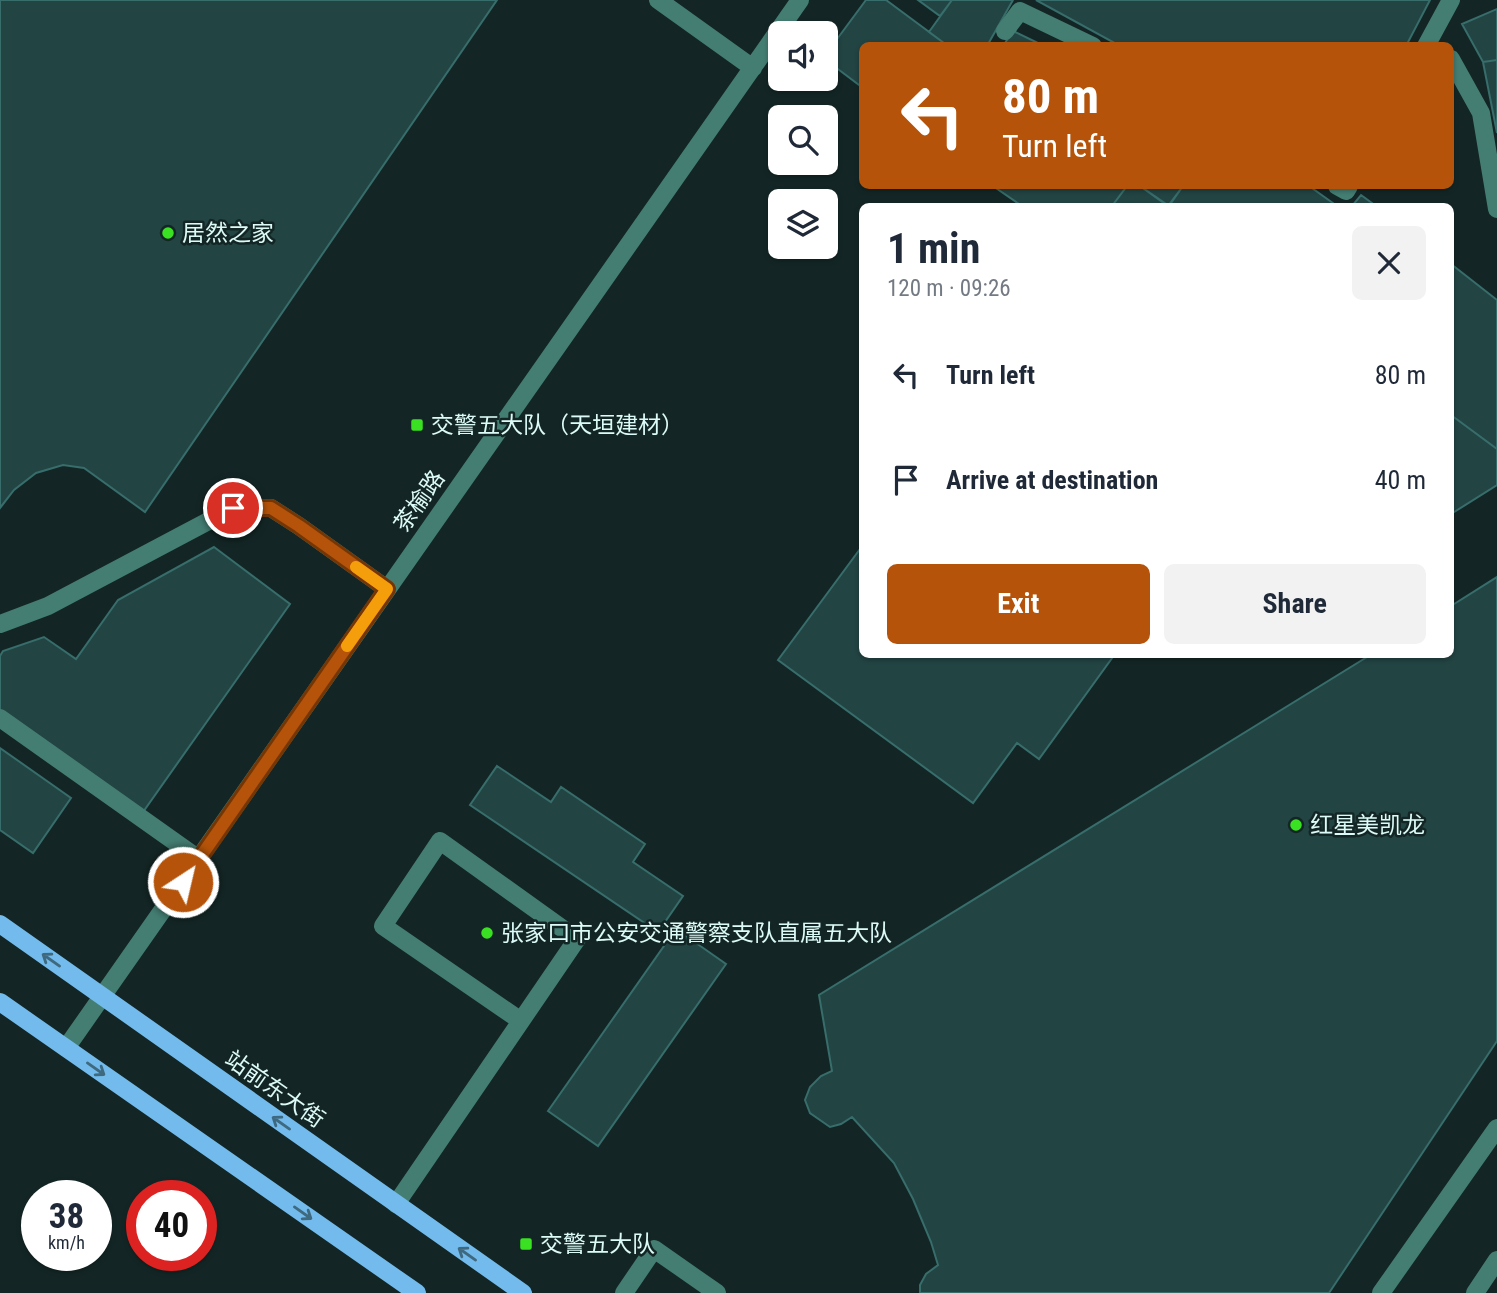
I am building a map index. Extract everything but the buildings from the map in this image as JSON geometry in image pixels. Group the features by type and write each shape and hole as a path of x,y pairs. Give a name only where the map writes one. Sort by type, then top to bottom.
{"main road":[{"name":"站前东大街","path":"0,924 523,1293"},
{"path":"0,1002 417,1293"}],"street":[{"path":"658,0 753,68"},
{"name":"茶榆路","path":"66,1048 800,0"},
{"path":"1434,40 1451,0"},
{"path":"1005,32 1020,11 1085,42"},
{"path":"1454,65 1480,113 1497,209"},
{"path":"0,624 48,606 233,508 271,508 387,589"},
{"path":"0,718 199,859"},
{"path":"396,1204 521,1021 577,939 440,841 383,926 521,1021"},
{"path":"1381,1293 1497,1128"},
{"path":"624,1293 654,1250 717,1293"},
{"path":"1475,1293 1497,1260"}],"slow traffic":[{"path":"347,646 387,589 356,567"}],"place":[{"name":"居然之家","path":"168,233"},
{"name":"交警五大队（天垣建材）","path":"417,425"},
{"name":"红星美凯龙","path":"1296,825"},
{"name":"张家口市公安交通警察支队直属五大队","path":"487,933"},
{"name":"交警五大队","path":"526,1244"}],"route":[{"path":"183,882 387,589 271,508 233,508"}]}
